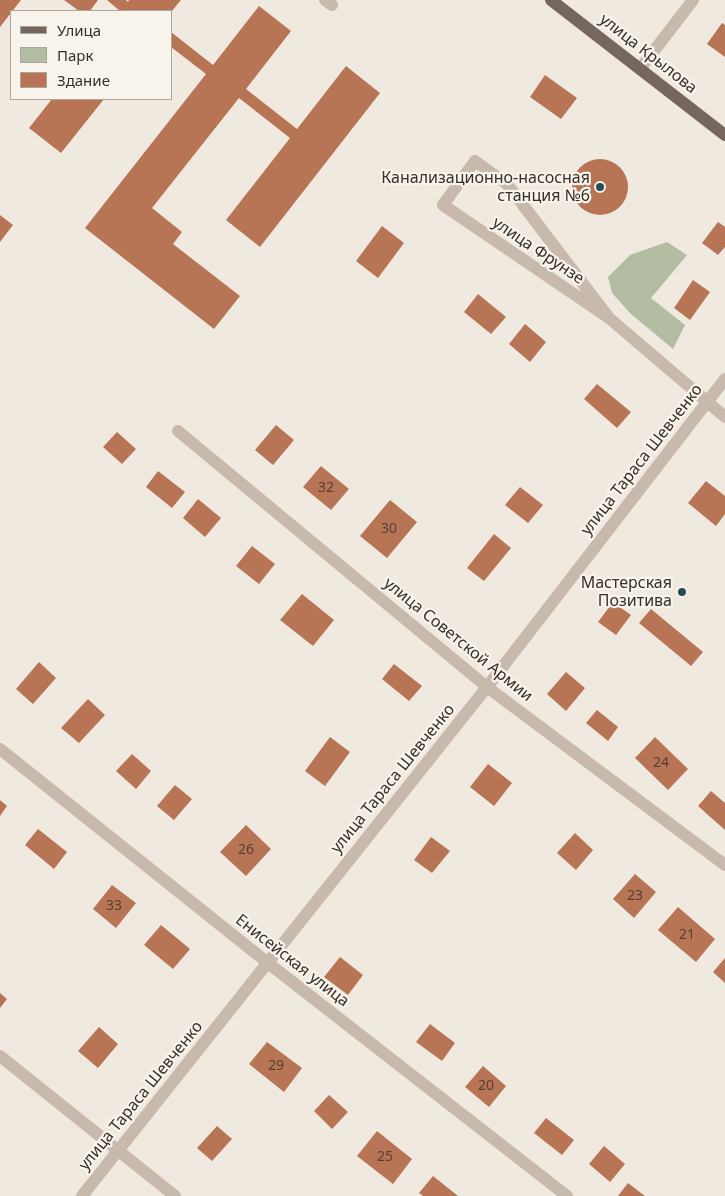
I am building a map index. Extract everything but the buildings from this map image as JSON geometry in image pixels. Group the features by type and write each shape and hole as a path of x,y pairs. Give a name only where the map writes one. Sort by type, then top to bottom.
{"main road":[{"name":"улица Крылова","path":"551,0 725,134"}],"street":[{"path":"640,69 693,0"},
{"name":"улица Фрунзе","path":"609,318 507,184 475,161 443,205 609,318 725,416"},
{"name":"улица Тараса Шевченко","path":"82,1196 487,687 725,379"},
{"name":"улица Советской Армии","path":"178,431 487,687 725,865"},
{"name":"Енисейская улица","path":"0,749 268,963 567,1196"},
{"path":"0,1056 175,1196"}],"green space":[{"path":"667,242 687,255 651,298 685,325 673,349 631,314 612,293 608,277 630,255"}],"place":[{"name":"Канализационно-насосная станция №6","path":"600,187"},
{"name":"Мастерская Позитива","path":"682,592"}]}
